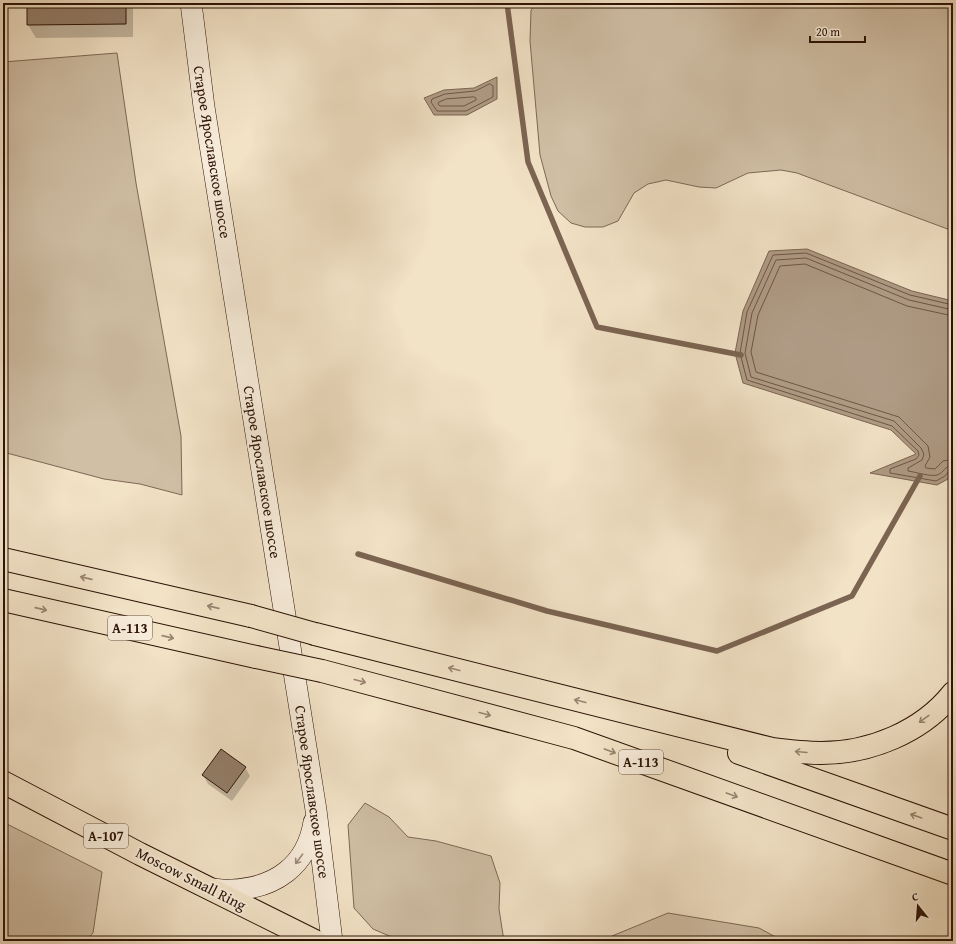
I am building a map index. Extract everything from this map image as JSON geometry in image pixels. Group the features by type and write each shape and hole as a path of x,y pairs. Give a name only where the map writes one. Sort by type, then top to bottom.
{"highway":[{"name":"А-113","path":"3,559 250,616 315,634 618,710 953,829"},
{"name":"А-113","path":"3,600 322,671 574,738 953,874"},
{"path":"618,710 772,748 822,753 859,749 894,738 925,719 946,702 953,693"},
{"name":"Moscow Small Ring","path":"3,782 140,854 315,941"}],"main road":[{"name":"Старое Ярославское шоссе","path":"191,3 204,107 316,810 332,941"},
{"path":"211,889 232,890 250,888 276,880 293,868 305,851 312,832 316,810"}],"shaded area":[{"path":"537,3 953,3 953,231 797,173 781,170 748,173 716,188 699,187 666,180 648,184 634,193 618,221 603,227 585,227 571,223 558,211 551,196 540,155 530,41 531,10"},
{"path":"117,53 136,183 181,436 182,495 140,484 104,479 3,452 3,62"},
{"path":"365,803 389,817 408,837 436,841 491,856 500,883 499,909 504,941 401,941 373,929 354,908 348,825"},
{"path":"3,822 102,872 93,933 86,941 3,941"},
{"path":"668,913 759,928 783,941 612,941 612,936"}],"water":[{"path":"497,77 497,99 467,115 434,115 424,98 444,90 474,88"},
{"path":"807,249 912,291 953,301 953,471 948,479 937,485 870,473 916,454 891,430 743,383 735,353 743,311 769,251"}],"building":[{"path":"27,3 126,3 126,24 27,25"},
{"path":"221,749 246,767 227,793 202,775"}],"waterway":[{"path":"507,3 528,162 597,327 741,355"},
{"path":"358,554 547,611 717,651 852,596 920,476"}]}
